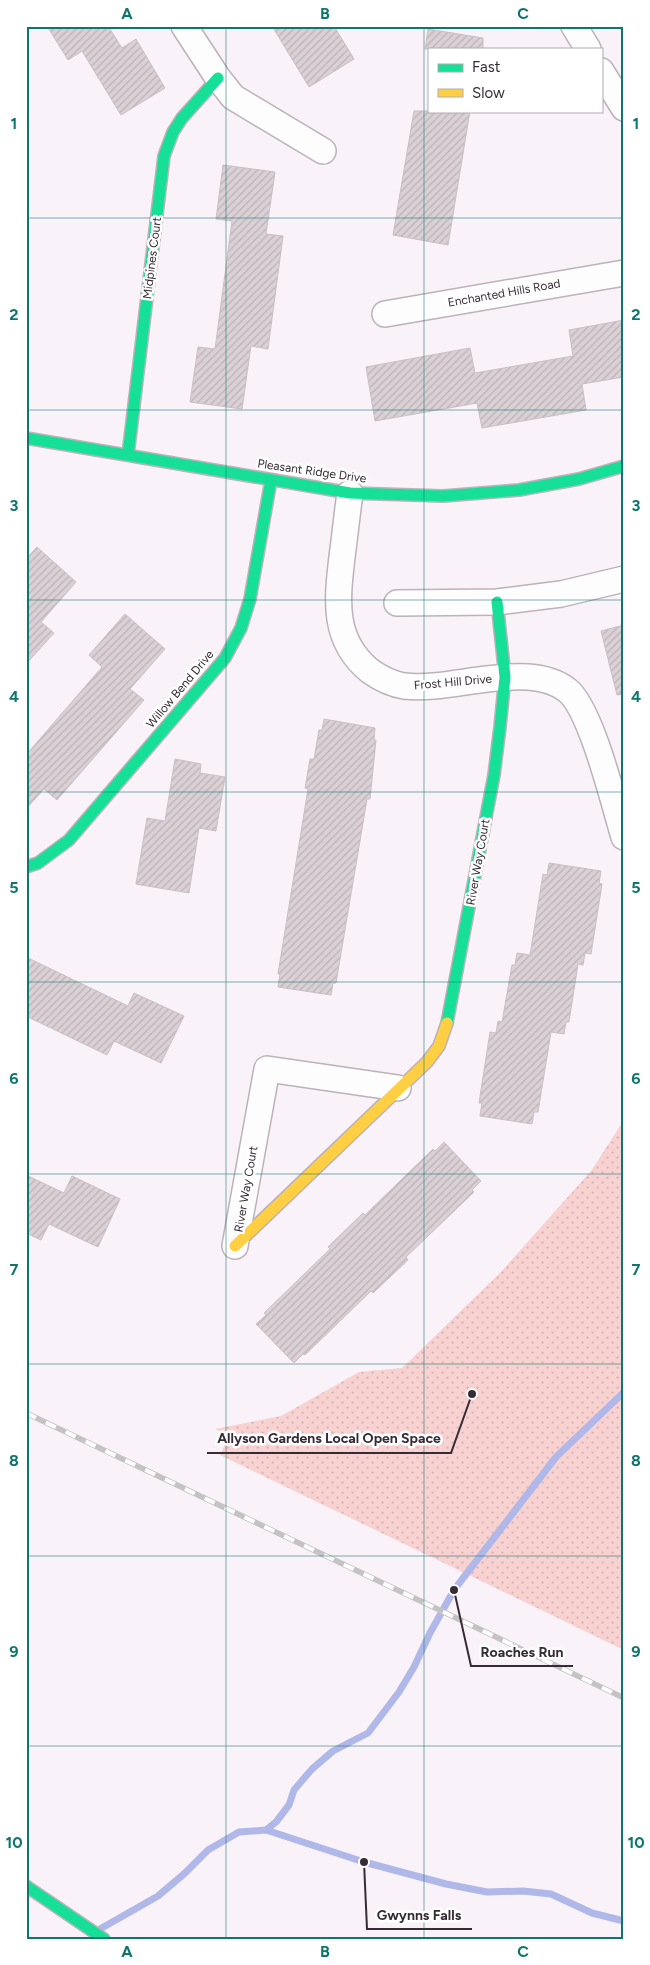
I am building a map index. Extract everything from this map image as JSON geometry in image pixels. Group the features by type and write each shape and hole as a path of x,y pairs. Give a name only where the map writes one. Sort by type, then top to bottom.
{"street":[{"path":"184,26 218,78 233,97 323,151"},
{"path":"574,26 587,48"},
{"path":"602,73 624,108"},
{"name":"Midpines Court","path":"128,455 164,156 173,132 182,118 218,78"},
{"name":"Enchanted Hills Road","path":"385,314 624,273"},
{"name":"Pleasant Ridge Drive","path":"26,438 350,493 443,496 519,490 579,479 624,466"},
{"name":"Willow Bend Drive","path":"26,867 38,863 69,840 225,658 240,628 250,600 271,480"},
{"name":"Frost Hill Drive","path":"350,493 338,591 338,619 346,643 359,662 380,678 403,686 425,686 505,677 533,677 567,690 579,702 590,726 624,837"},
{"path":"397,603 497,602 561,594 624,579"},
{"name":"River Way Court","path":"235,1246 398,1088 420,1070 436,1050 447,1024 494,775 505,677 497,602"},
{"name":"River Way Court","path":"235,1246 267,1069 398,1088"},
{"path":"26,1886 104,1939"}],"shaded area":[{"path":"624,1120 624,1650 220,1455 229,1436 215,1429 281,1416 359,1372 402,1368 500,1273 591,1171"}],"building":[{"path":"47,26 108,26 122,48 136,39 165,88 121,115 82,51 68,60"},
{"path":"272,26 334,26 354,59 309,87"},
{"path":"428,29 483,38 483,48 425,49"},
{"path":"414,111 470,112 448,245 393,235"},
{"path":"223,165 275,172 266,234 283,236 268,349 251,346 242,409 190,402 198,347 215,349 232,221 216,219"},
{"path":"624,320 624,377 582,384 586,410 482,428 477,403 375,421 366,367 470,348 475,373 573,356 569,330"},
{"path":"37,547 76,582 41,622 54,633 26,664 26,559"},
{"path":"125,614 165,649 130,689 144,700 57,800 44,789 26,809 26,755 102,667 89,655"},
{"path":"624,625 624,694 617,695 601,631"},
{"path":"324,719 375,728 374,740 376,740 370,799 367,799 336,983 333,983 331,995 278,987 280,974 278,974 308,789 305,788 310,759 314,759 319,730 322,730"},
{"path":"175,759 201,764 200,773 225,777 216,831 199,828 189,893 136,884 147,818 165,821"},
{"path":"549,863 601,871 599,883 602,884 591,954 585,953 583,965 578,964 569,1022 566,1022 564,1034 551,1032 538,1112 534,1112 532,1124 480,1116 482,1103 479,1103 490,1032 496,1033 498,1021 502,1022 512,965 515,965 517,953 530,955 543,874 547,875"},
{"path":"26,957 128,1006 134,993 184,1016 161,1063 114,1041 107,1055 26,1016"},
{"path":"444,1142 481,1181 472,1190 474,1192 406,1257 408,1260 373,1293 371,1291 305,1355 303,1354 294,1363 256,1324 266,1315 264,1313 330,1249 328,1247 363,1213 365,1215 433,1149 435,1151"},
{"path":"26,1175 64,1193 72,1176 120,1199 98,1247 49,1224 41,1240 26,1233"}],"waterway":[{"path":"266,1830 276,1822 289,1805 294,1790 312,1769 333,1751 368,1733 399,1692 454,1590 556,1457 624,1392"},
{"path":"100,1929 158,1896 208,1850 239,1832 266,1830 364,1862 446,1884 487,1892 523,1891 551,1894 592,1913 624,1921"}],"railway":[{"path":"26,1413 624,1698"}],"traffic: fast":[{"path":"128,455 164,156 173,132 182,118 218,78"},
{"path":"26,438 350,493 443,496 519,490 579,479 624,466"},
{"path":"26,867 38,863 69,840 225,658 241,628 250,599 271,480"},
{"path":"447,1023 494,775 500,727 505,677 497,602"},
{"path":"26,1886 104,1939"}],"traffic: slow":[{"path":"235,1246 427,1062 439,1046 447,1023"}],"place":[{"name":"Allyson Gardens Local Open Space","path":"472,1394"},
{"name":"Roaches Run","path":"454,1590"},
{"name":"Gwynns Falls","path":"364,1862"}]}
